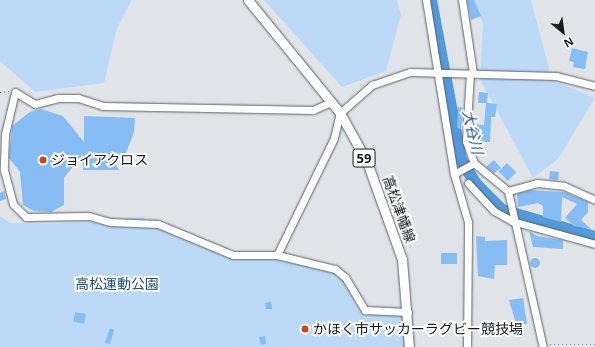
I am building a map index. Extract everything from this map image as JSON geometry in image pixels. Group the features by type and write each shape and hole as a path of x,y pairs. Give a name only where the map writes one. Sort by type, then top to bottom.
{"main road":[{"name":"高松津幡線","path":"248,0 340,113 366,162 393,227 402,259 408,312 409,347"}],"street":[{"path":"426,0 455,173 468,222 467,347"},
{"path":"462,0 472,73 466,141 472,164 508,191 543,345"},
{"path":"277,255 334,138 340,113 386,78 410,72 556,76 595,86"},
{"path":"331,102 313,110 103,106 78,98 58,98 35,104 15,92 5,134 4,170 13,204 26,217 89,216 110,222 158,224 233,255 277,255 341,273 365,310 408,312"},
{"path":"455,173 472,164"},
{"path":"468,183 494,211 515,220 595,244"},
{"path":"508,191 537,183 564,186 595,200"}],"path":[{"path":"543,345 595,344"}],"green space":[{"path":"0,0 132,0 117,28 104,83 35,92 0,61"},
{"path":"264,0 397,0 401,15 386,71 342,87"},
{"path":"473,0 531,0 552,80 595,98 558,159 533,178 480,79 483,24"},
{"name":"高松運動公園","path":"0,216 10,223 52,224 145,217 145,227 161,228 232,257 271,256 336,271 344,278 356,305 367,315 404,314 404,347 0,347"}],"building":[{"path":"467,0 474,0 481,16 471,20"},
{"path":"572,48 588,52 585,69 573,67 574,62 569,61"},
{"path":"479,92 488,93 487,103 497,104 495,117 491,117 490,142 484,142 486,151 476,152 471,140 472,124 484,125 486,103 478,103"},
{"path":"458,107 463,108 461,129 457,128"},
{"name":"ジョイアクロス","path":"41,109 63,116 84,142 84,116 135,118 134,132 126,153 114,161 119,170 83,170 83,154 64,178 64,205 51,212 34,211 23,205 20,172 9,158 12,126 30,112"},
{"path":"494,160 501,168 494,173 486,167"},
{"path":"507,163 516,172 508,181 499,171"},
{"path":"550,171 559,172 558,180 549,179"},
{"path":"530,190 564,192 588,202 588,212 581,220 591,229 574,226 565,218 577,204 562,197 561,222 543,217 543,206 538,203 518,207 517,194"},
{"path":"4,191 6,199 0,201 0,193"},
{"path":"529,231 537,236 563,240 563,249 533,247"},
{"path":"476,236 485,237 485,241 507,240 507,265 495,265 494,279 478,276"},
{"path":"441,253 457,253 457,264 441,264"},
{"path":"533,258 537,258 539,259 539,267 533,268 530,265 530,261"},
{"path":"523,298 527,324 516,324 509,300"},
{"path":"271,302 272,309 266,309 265,303"},
{"path":"75,312 86,314 84,324 73,322"},
{"path":"110,328 114,330 110,344 105,343"},
{"path":"265,336 266,344 261,345 259,337"}],"waterway":[{"name":"大谷川","path":"431,0 461,160 476,184 502,210 595,237"}],"place":[{"name":"ジョイアクロス","path":"43,160"},
{"name":"かほく市サッカーラグビー競技場","path":"305,329"}]}
